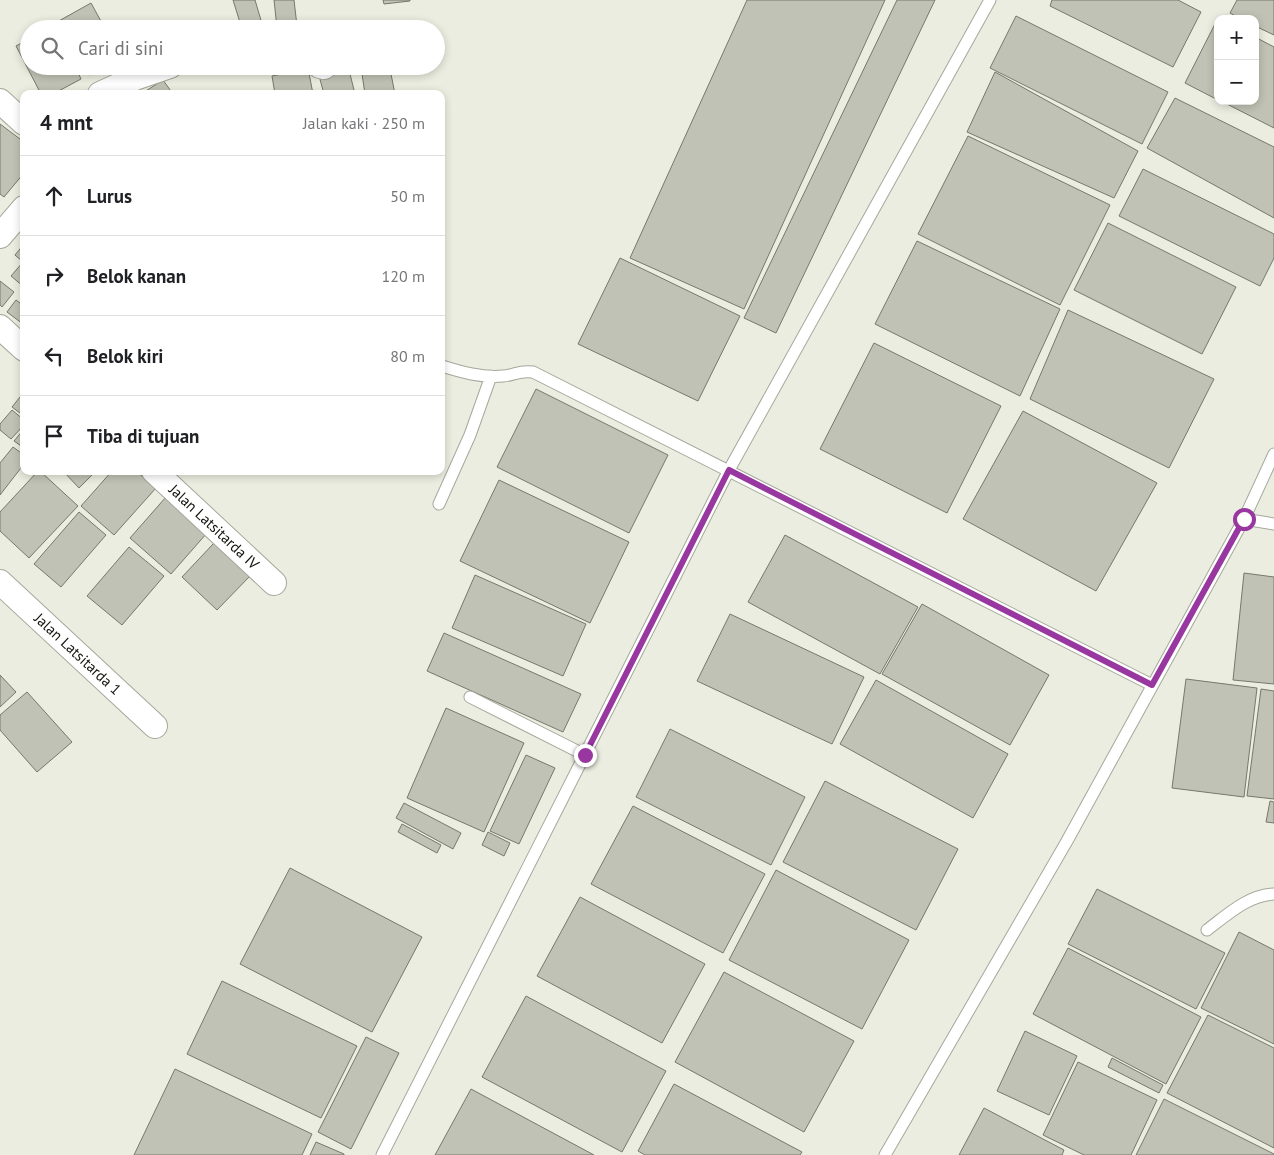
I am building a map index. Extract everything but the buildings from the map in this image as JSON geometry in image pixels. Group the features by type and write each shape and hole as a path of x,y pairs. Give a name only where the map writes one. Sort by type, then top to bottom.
{"street":[{"path":"109,90 144,75"},
{"path":"0,101 20,119"},
{"path":"0,236 20,213"},
{"path":"0,327 20,345"},
{"name":"Jalan Latsitarda IV","path":"158,475 274,583"},
{"name":"Jalan Latsitarda 1","path":"0,582 155,726"}],"lane":[{"path":"382,1155 729,470 990,0"},
{"path":"445,367 464,373 491,376 502,376 518,371 533,372 1152,685"},
{"path":"439,504 470,434 491,376"},
{"path":"885,1155 1067,841 1244,519 1274,454"},
{"path":"1244,519 1274,524"},
{"path":"470,697 585,755"},
{"path":"1207,930 1244,903 1266,894 1274,894"}],"route":[{"path":"585,755 729,470 1152,685 1244,519"}]}
